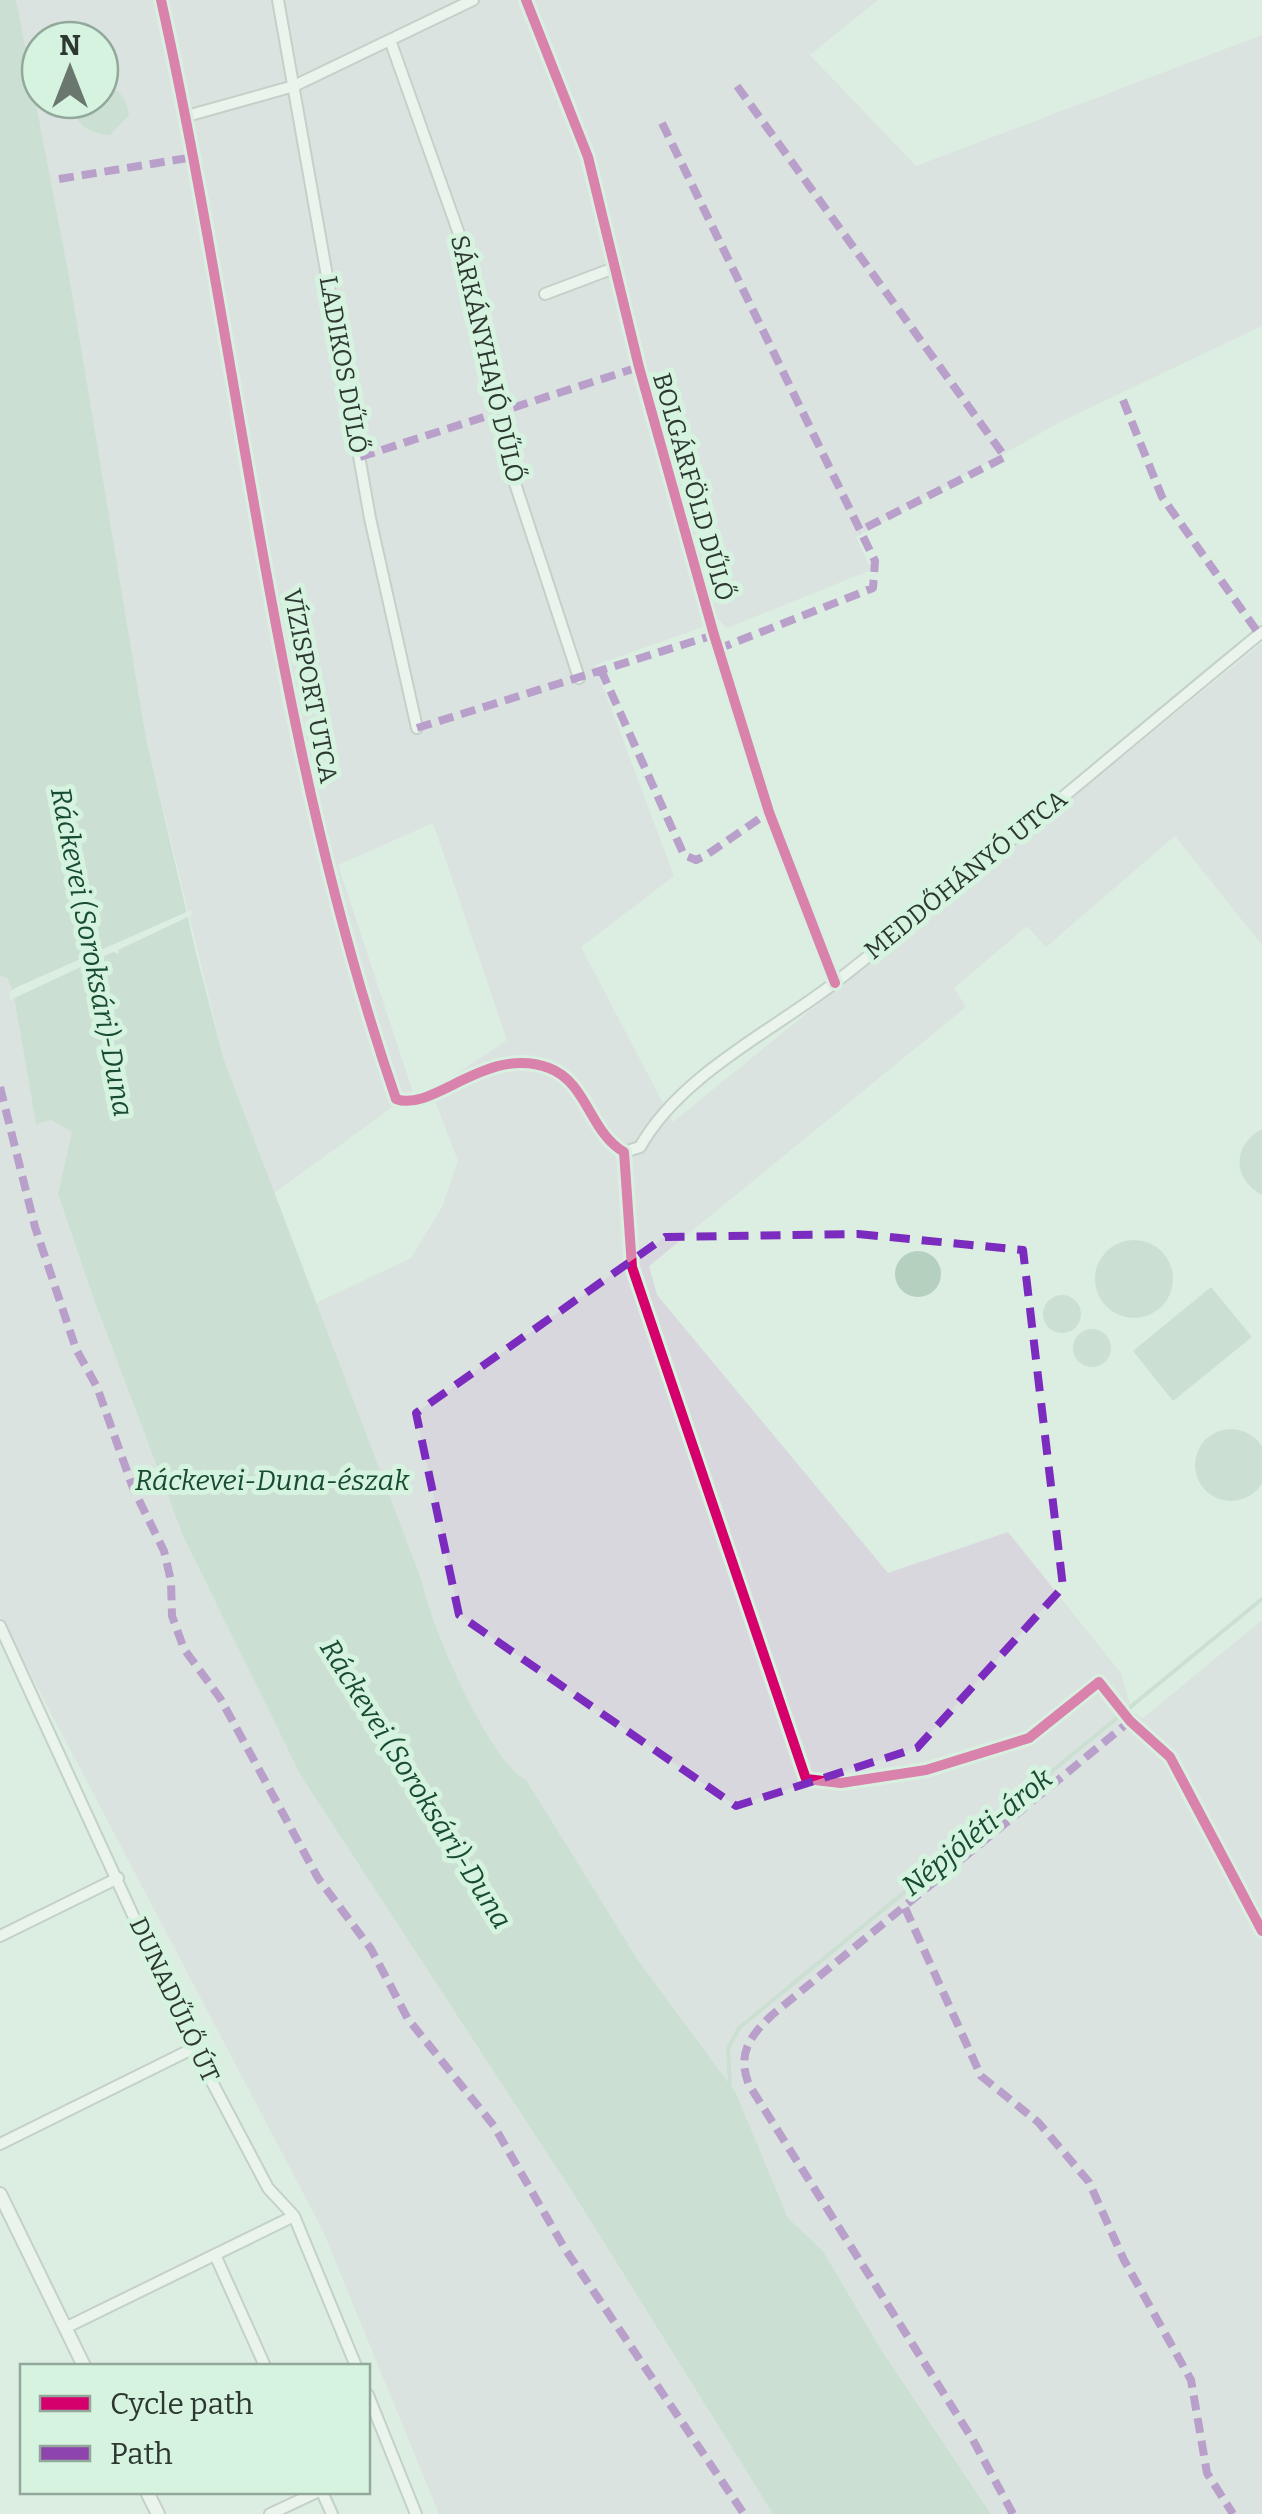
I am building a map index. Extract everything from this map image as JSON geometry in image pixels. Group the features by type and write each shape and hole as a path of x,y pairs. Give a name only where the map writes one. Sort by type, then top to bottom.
{"street":[{"name":"VÍZISPORT UTCA","path":"162,0 187,116 300,749 324,861 396,1099 415,1101 503,1062 533,1062 563,1074 611,1144 624,1152"},
{"name":"LADIKOS DŰLŐ","path":"278,0 370,518 417,728"},
{"path":"187,116 294,86 472,0"},
{"name":"BOLGÁRFÖLD DŰLŐ","path":"526,0 588,156 614,268 714,635 770,812 834,983"},
{"name":"SÁRKÁNYHAJÓ DŰLŐ","path":"390,40 463,245 507,459 579,678"},
{"path":"545,294 614,268"},
{"name":"MEDDŐHÁNYÓ UTCA","path":"624,1152 640,1147 652,1126 718,1067 834,983 1262,632"},
{"name":"DUNADŰLŐ ÚT","path":"0,1626 194,2048 258,2172 294,2216 355,2364"},
{"path":"0,1936 118,1878"},
{"path":"0,2144 194,2048"},
{"path":"0,2194 83,2364"},
{"path":"65,2328 294,2216"},
{"path":"216,2257 264,2364"},
{"path":"370,2400 416,2514"},
{"path":"277,2513 316,2494"}],"highlighted area":[{"path":"858,1234 1023,1250 1063,1587 917,1748 736,1806 459,1615 416,1413 665,1237"}],"shaded area":[{"path":"16,0 878,0 810,55 916,166 1262,35 1262,326 1062,421 856,537 871,570 727,628 720,621 595,665 674,876 581,947 673,1122 1262,643 1262,945 1175,836 1046,947 1027,926 954,988 966,1007 649,1266 657,1295 888,1573 1008,1532 1121,1673 1132,1711 1143,1718 1262,1620 1262,2514 991,2514 882,2351 823,2251 788,2218 736,2093 638,1960 526,1780 511,1769 479,1721 448,1658 314,1304 411,1258 442,1207 458,1161 431,1091 507,1040 433,823 338,865 413,1092 273,1194 224,1060 146,738 71,287 39,120 120,120 120,20 20,21"},
{"path":"0,976 7,978 13,991 36,1123 51,1120 73,1131 58,1194 183,1536 301,1776 582,2207 773,2514 439,2514 323,2231 0,1616"}],"water":[{"name":"Ráckevei-Duna-észak","path":"0,0 16,0 20,20 20,120 39,120 146,738 197,957 224,1060 448,1658 496,1748 526,1780 638,1960 736,2093 788,2218 823,2251 882,2351 991,2514 773,2514 582,2207 301,1776 183,1536 58,1194 72,1132 51,1120 36,1124 13,991 7,978 0,976"},
{"path":"120,94 123,97 129,115 110,135 83,126 79,120 120,120"},
{"path":"1262,1129 1262,1195 1245,1180 1240,1162 1245,1144"},
{"path":"1134,1240 1149,1243 1161,1252 1170,1264 1170,1294 1161,1306 1149,1315 1134,1318 1119,1315 1107,1306 1098,1294 1095,1279 1098,1264 1107,1252 1119,1243"},
{"path":"918,1251 935,1257 941,1274 935,1291 918,1297 901,1291 895,1274 901,1257"},
{"path":"1211,1287 1252,1337 1173,1401 1133,1351"},
{"path":"1062,1295 1076,1300 1081,1314 1076,1328 1062,1333 1048,1328 1043,1314 1048,1300"},
{"path":"1092,1329 1106,1334 1111,1348 1106,1362 1092,1367 1078,1362 1073,1348 1078,1334"},
{"path":"1231,1429 1256,1440 1263,1450 1263,1480 1256,1490 1231,1501 1206,1490 1195,1465 1206,1440"}],"pier":[{"path":"191,910 192,915 118,950 119,954 113,952 10,1000 9,993 15,988"}],"waterway":[{"name":"Népjóléti-árok","path":"730,2084 728,2049 739,2028 1262,1599"}],"marked path":[{"path":"737,86 1005,457 859,531"},
{"path":"662,123 875,561 873,588 718,649"},
{"path":"59,179 194,157"},
{"path":"360,457 639,367"},
{"path":"1123,400 1162,497 1259,634"},
{"path":"417,728 714,635"},
{"path":"601,670 684,855 696,860 705,856 769,812"},
{"path":"0,1087 35,1227 76,1349 97,1387 133,1488 164,1551 171,1581 172,1616 184,1649 220,1698 318,1878 371,1949 408,2019 494,2126 565,2249 744,2514"},
{"path":"1013,2514 973,2440 749,2085 745,2055 751,2039 772,2015 1130,1721"},
{"path":"905,1908 981,2076 1038,2122 1089,2182 1124,2260 1191,2380 1207,2473 1233,2514"}],"cycle path":[{"path":"161,0 289,692 354,965 396,1099 427,1097 504,1065 526,1063 549,1068 572,1084 603,1133 624,1152 632,1267 806,1779 841,1783 926,1770 1029,1738 1099,1682 1130,1721 1170,1757 1262,1931"},
{"path":"526,0 588,157 639,367 714,635 769,812 835,983"}],"water label":[{"name":"Ráckevei (Soroksári)-Duna","path":"92,952"},
{"name":"Ráckevei (Soroksári)-Duna","path":"416,1784"}]}
